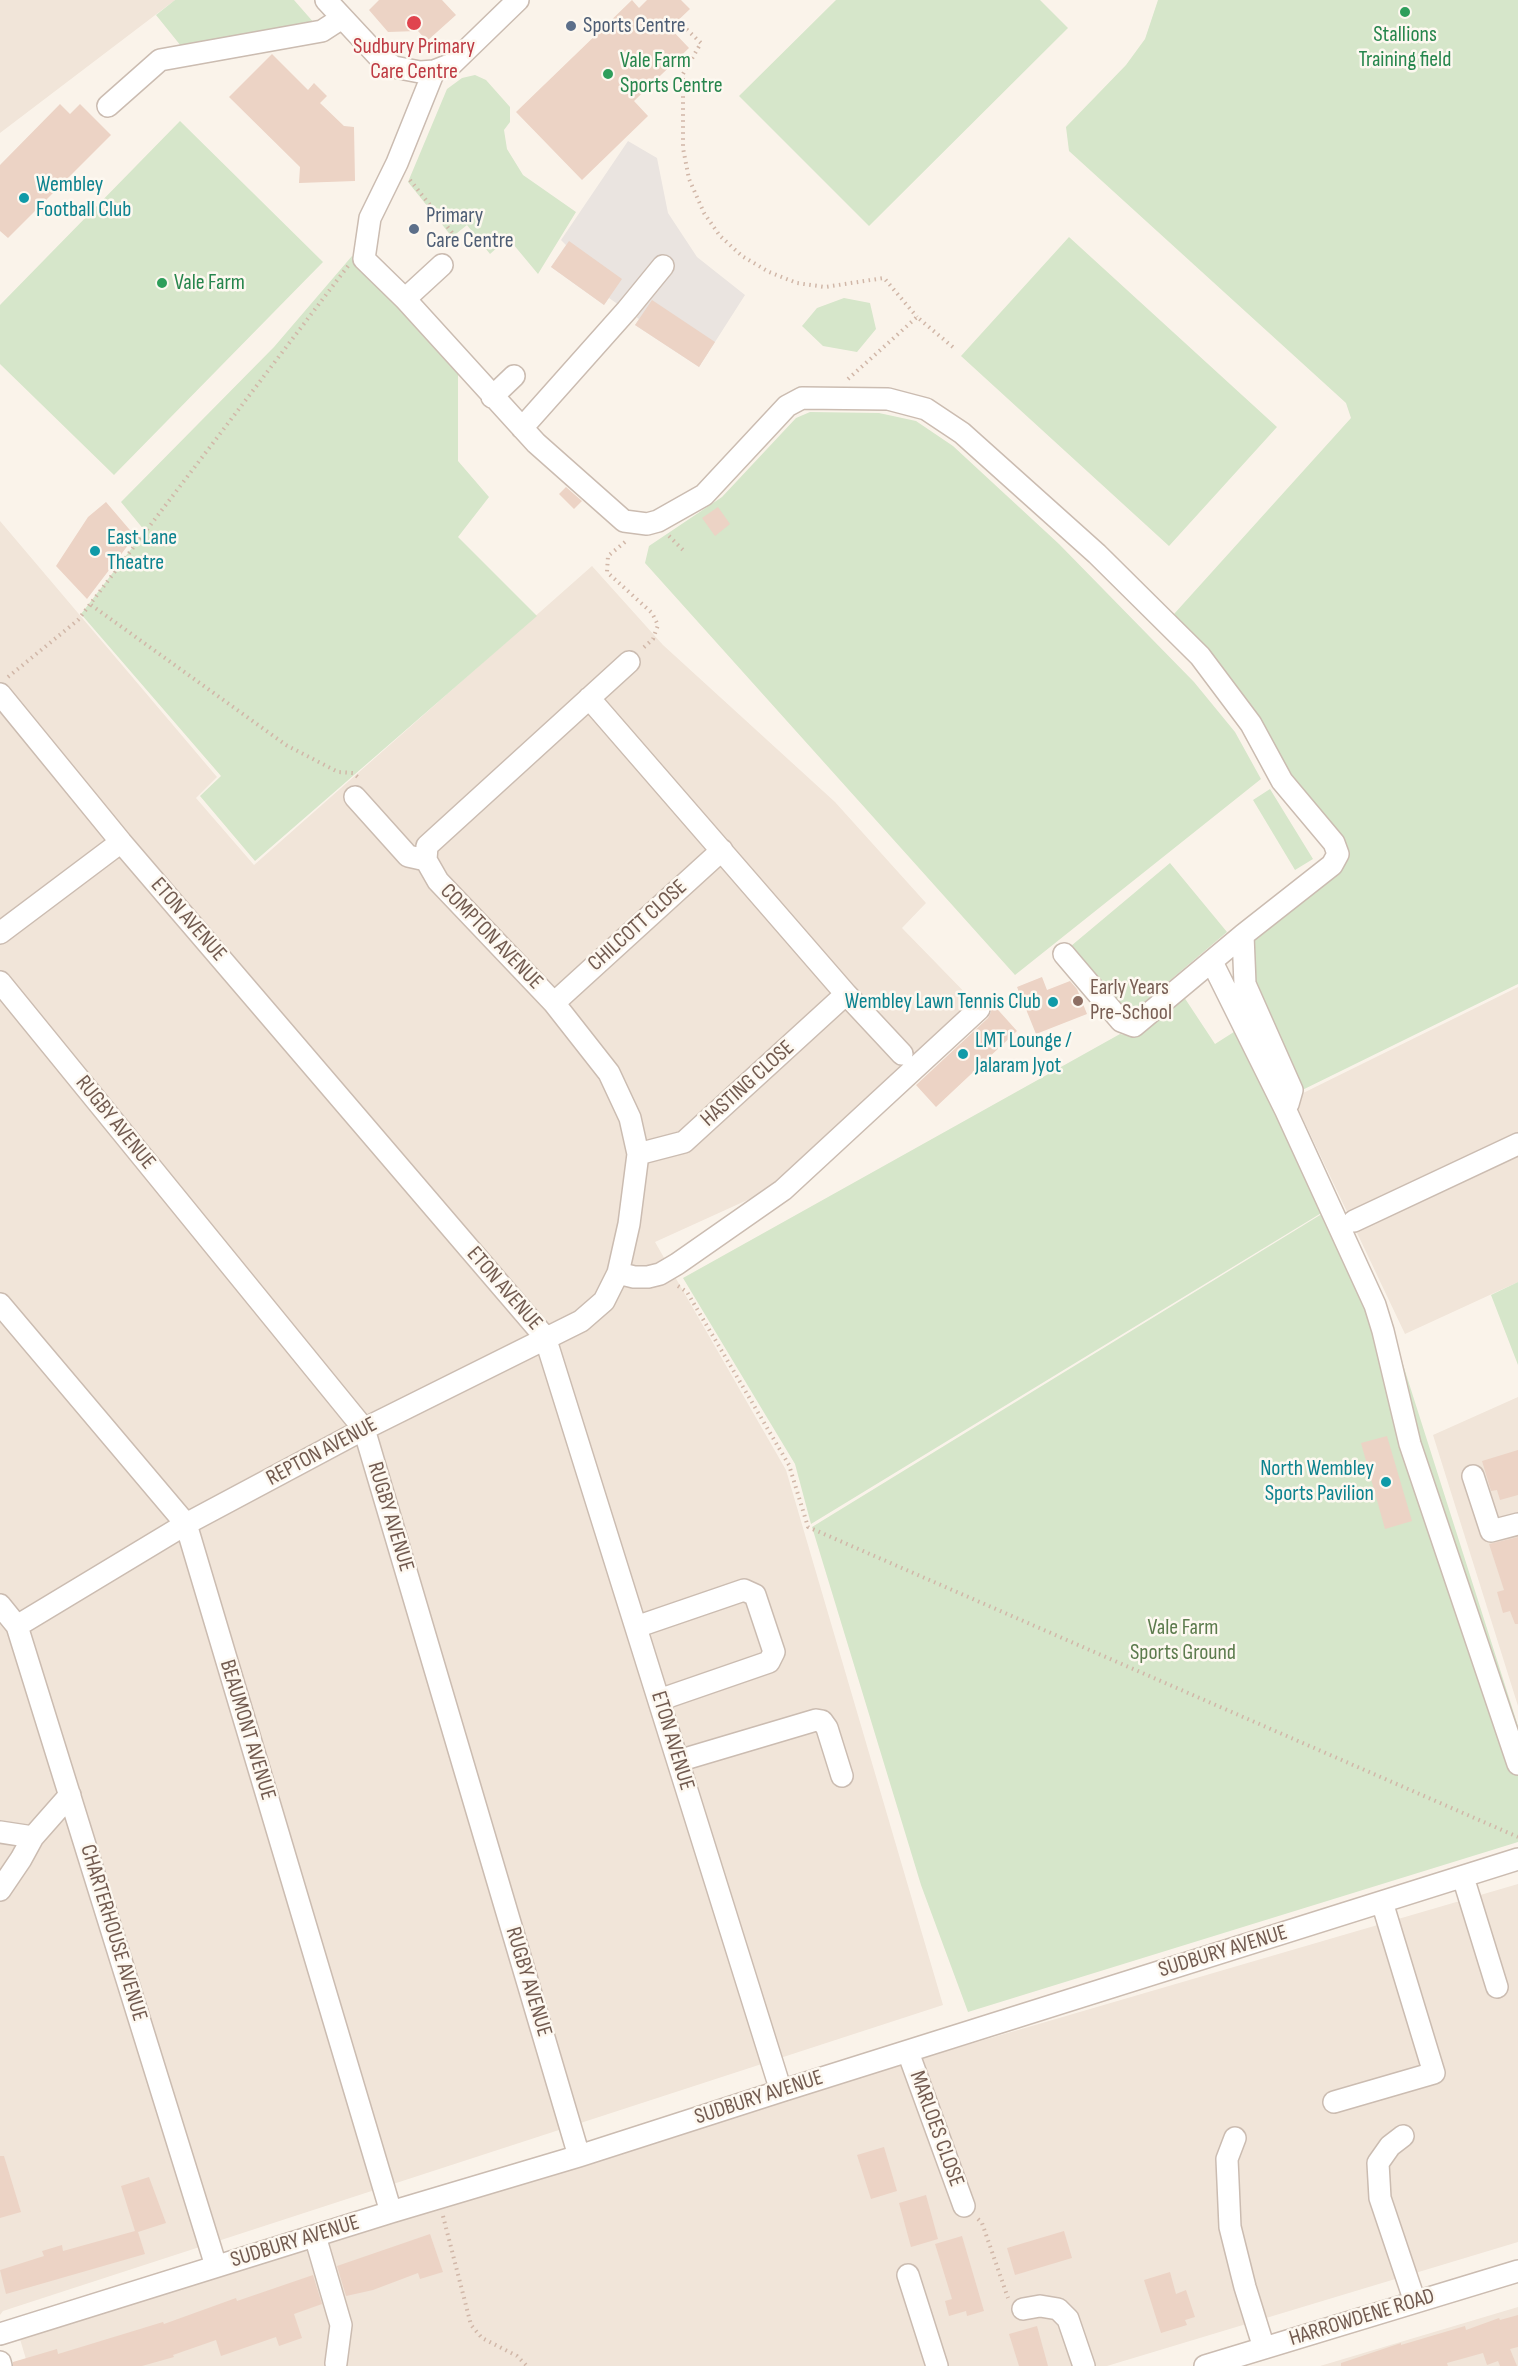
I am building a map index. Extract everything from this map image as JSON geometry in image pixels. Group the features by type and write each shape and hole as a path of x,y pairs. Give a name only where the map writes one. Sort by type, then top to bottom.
{"street":[{"path":"326,0 379,57 394,67 412,72 434,71 452,64 518,0"},
{"path":"108,106 160,60 322,32 342,18"},
{"path":"434,71 397,164 370,218 364,259 405,299 492,397 526,423 624,521 647,524 658,521 704,495 787,406 802,398 888,399 926,409 962,433 1097,554 1200,656 1251,724 1282,781 1335,843 1338,854 1332,865 1243,935 1134,1026 1121,1021 1064,954"},
{"path":"405,299 442,265"},
{"path":"526,423 627,310 663,266"},
{"path":"492,397 513,376"},
{"path":"526,423 554,420"},
{"name":"COMPTON AVENUE","path":"618,1273 629,1224 638,1154 630,1118 609,1073 554,1003 438,881 426,860 427,846 628,662"},
{"name":"ETON AVENUE","path":"0,694 121,842 545,1337 781,2091"},
{"path":"589,698 846,994 902,1054"},
{"path":"355,797 408,856 426,860"},
{"path":"0,933 121,842"},
{"name":"CHILCOTT CLOSE","path":"554,1003 722,850"},
{"path":"1243,935 1245,984 1292,1090 1286,1111"},
{"path":"1212,962 1286,1111 1375,1305 1410,1444 1518,1764"},
{"name":"RUGBY AVENUE","path":"0,982 364,1429 579,2157"},
{"name":"HASTING CLOSE","path":"638,1154 684,1142 846,994"},
{"path":"618,1273 634,1277 648,1277 677,1270 783,1190 979,1009"},
{"path":"1354,1221 1518,1144"},
{"name":"REPTON AVENUE","path":"17,1626 186,1524 364,1429 580,1320 604,1301 618,1273"},
{"name":"BEAUMONT AVENUE","path":"0,1304 186,1524 391,2212"},
{"path":"1473,1476 1491,1531 1514,1525"},
{"path":"636,1627 744,1590 755,1595 774,1652 769,1662 659,1700"},
{"name":"CHARTERHOUSE AVENUE","path":"0,1605 17,1626 216,2266"},
{"path":"678,1761 816,1719 822,1721 827,1728 842,1776"},
{"path":"0,1890 21,1860 33,1837 70,1795"},
{"path":"0,1832 33,1837"},
{"name":"SUDBURY AVENUE","path":"0,2334 391,2212 579,2157 781,2091 1518,1859"},
{"path":"1463,1877 1497,1987"},
{"path":"1334,2102 1434,2073 1382,1902"},
{"name":"MARLOES CLOSE","path":"908,2052 964,2206"},
{"path":"1403,2136 1390,2146 1378,2163 1380,2198 1415,2302"},
{"path":"1235,2138 1227,2159 1230,2227 1245,2288 1264,2348"},
{"path":"315,2236 341,2325 336,2362"},
{"name":"HARROWDENE ROAD","path":"1206,2366 1518,2271"},
{"path":"908,2275 937,2366"},
{"path":"1023,2309 1040,2306 1058,2309 1068,2319 1084,2366"}],"path":[{"path":"678,21 701,43 682,74 682,148 690,179 704,213 720,236 742,256 760,267 797,283 825,287 884,278 917,317 954,348"},
{"path":"397,164 454,235"},
{"path":"0,683 62,635 91,604 349,264 364,259"},
{"path":"825,399 917,317"},
{"path":"628,662 653,639 658,625 652,613 607,572 608,556 647,524"},
{"path":"91,604 286,746 338,772 355,774"},
{"path":"677,1270 687,1292 789,1465 808,1527 1518,1837"},
{"path":"439,2198 471,2325 482,2338 517,2356 527,2366"},
{"path":"964,2206 982,2223 1011,2306 1023,2309"}],"shaded area":[{"path":"0,0 175,0 0,133"},
{"path":"628,141 657,158 668,213 697,257 745,295 699,367 635,325 639,319 609,298 604,305 551,267 566,245 561,240"},
{"path":"0,521 217,777 196,798 254,865 592,566 663,645 835,802 926,903 902,928 976,1004 776,1187 655,1242 786,1470 943,2005 3,2311 0,2315"},
{"path":"1518,987 1518,1282 1405,1334 1293,1098"},
{"path":"1518,1397 1518,1706 1433,1435"},
{"path":"1518,1884 1518,2242 1107,2366 28,2366 20,2339 888,2068"},
{"path":"1518,2307 1518,2366 1320,2366"}],"green space":[{"path":"175,0 294,0 315,24 181,46 156,15"},
{"path":"836,0 1040,0 1068,28 869,226 739,96"},
{"name":"Vale Farm Sports Ground","path":"1158,0 1518,0 1518,984 1286,1098 1385,1308 1518,1726 1518,1842 968,2012 921,1885 812,1527 1325,1212 1239,1031 1243,931 1331,854 1229,700 1165,624 1351,418 1346,403 1069,151 1066,127 1126,65 1145,39"},
{"path":"475,75 486,80 510,107 510,122 504,130 507,149 523,175 576,212 538,274 508,238 490,254 467,225 452,237 408,182 447,89 462,78"},
{"name":"Vale Farm","path":"180,121 323,262 114,475 0,364 0,305"},
{"path":"1069,237 1277,427 1169,546 961,356"},
{"path":"352,256 412,314 458,371 458,461 489,497 458,537 537,616 255,861 200,796 221,776 81,614 145,531 121,502 274,347"},
{"path":"844,298 870,303 876,329 857,352 823,346 802,326 817,308"},
{"path":"810,412 879,413 916,421 953,446 1059,544 1194,682 1235,732 1261,779 1015,975 645,563 649,546 722,497 796,418"},
{"path":"1270,789 1313,859 1295,870 1253,800"},
{"path":"1170,863 1227,932 1129,1015 1071,946"},
{"path":"1184,997 1215,1044 1237,1030 1323,1212 811,1524 795,1464 683,1278 1120,1034 1134,1037"},
{"path":"1518,1282 1518,1365 1491,1295"}],"building":[{"name":"Sudbury Primary Care Centre","path":"379,0 442,0 456,15 427,41 418,31 388,32 369,10"},
{"name":"Vale Farm Sports Centre","path":"632,0 639,8 647,0 681,0 690,9 670,28 689,48 634,101 648,116 582,180 516,112"},
{"path":"272,54 308,90 314,83 327,96 320,103 344,126 354,127 355,181 299,183 300,167 229,97"},
{"name":"Wembley Football Club","path":"60,104 70,114 80,104 111,135 8,238 0,231 0,165"},
{"path":"569,241 622,279 604,305 551,267"},
{"path":"652,300 715,342 699,367 635,325"},
{"path":"566,487 582,501 574,509 559,494"},
{"name":"East Lane Theatre","path":"106,502 135,536 87,599 56,566 88,517"},
{"path":"718,507 730,524 715,536 702,518"},
{"name":"Wembley Lawn Tennis Club","path":"1042,977 1047,990 1070,981 1077,989 1087,1014 1036,1034 1017,987"},
{"name":"LMT Lounge / Jalaram Jyot","path":"991,1002 1017,1031 936,1107 916,1085 988,1018 991,1012"},
{"name":"North Wembley Sports Pavilion","path":"1387,1436 1412,1521 1385,1529 1361,1443"},
{"path":"1518,1450 1518,1495 1500,1500 1497,1490 1491,1491 1482,1461"},
{"path":"1518,1537 1518,1624 1515,1624 1510,1611 1503,1613 1497,1592 1504,1590 1489,1544"},
{"path":"884,2147 897,2191 871,2199 857,2155"},
{"path":"0,2156 4,2156 21,2212 0,2218"},
{"path":"149,2177 166,2223 138,2232 145,2254 6,2294 0,2270 44,2256 42,2251 62,2245 63,2251 135,2231 121,2186"},
{"path":"926,2195 938,2239 911,2247 899,2203"},
{"path":"1064,2231 1072,2258 1015,2275 1007,2248"},
{"path":"430,2234 443,2272 420,2279 418,2273 373,2290 346,2296 337,2266"},
{"path":"962,2236 984,2311 967,2316 966,2311 949,2316 945,2301 952,2299 935,2244"},
{"path":"1170,2272 1176,2294 1186,2290 1195,2317 1185,2320 1187,2325 1161,2333 1144,2280"},
{"path":"313,2275 322,2304 294,2314 302,2338 279,2346 276,2337 221,2356 216,2340 173,2355 174,2357 142,2366 13,2366 13,2362 57,2349 58,2354 163,2322 164,2324 236,2298 237,2301"},
{"path":"1518,2315 1518,2347 1510,2349 1517,2366 1500,2366 1498,2361 1487,2365 1483,2353 1447,2363 1448,2366 1341,2366 1341,2363 1401,2343 1401,2345 1465,2326 1466,2330 1499,2318 1500,2320"},
{"path":"1037,2326 1048,2366 1019,2366 1009,2334"}],"place":[{"name":"Stallions Training field","path":"1405,12"},
{"name":"Sudbury Primary Care Centre","path":"414,23"},
{"name":"Sports Centre","path":"571,26"},
{"name":"Vale Farm Sports Centre","path":"608,74"},
{"name":"Wembley Football Club","path":"24,198"},
{"name":"Primary Care Centre","path":"414,229"},
{"name":"Vale Farm","path":"162,283"},
{"name":"East Lane Theatre","path":"95,551"},
{"name":"Early Years Pre-School","path":"1078,1001"},
{"name":"Wembley Lawn Tennis Club","path":"1053,1002"},
{"name":"LMT Lounge / Jalaram Jyot","path":"963,1054"},
{"name":"North Wembley Sports Pavilion","path":"1386,1482"}]}
